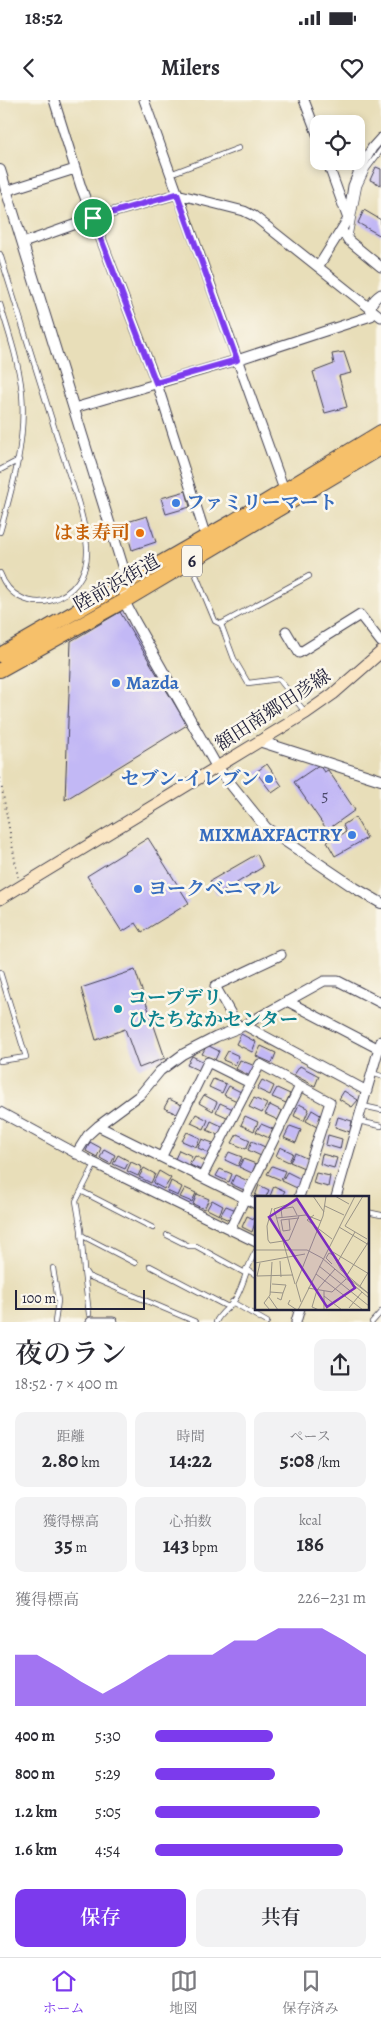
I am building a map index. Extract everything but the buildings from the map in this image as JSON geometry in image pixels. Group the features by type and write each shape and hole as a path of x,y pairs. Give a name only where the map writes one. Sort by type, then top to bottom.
{"highway":[{"name":"陸前浜街道","path":"0,670 190,562 381,432"},
{"name":"陸前浜街道","path":"0,654 206,537 381,448"}],"main road":[{"name":"額田南郷田彦線","path":"0,899 217,767 262,742 333,694 381,652"}],"street":[{"path":"54,100 75,169 156,383 206,537"},
{"path":"144,100 287,497"},
{"path":"307,101 311,115"},
{"path":"318,267 348,219 353,186 358,171 372,148 381,138"},
{"path":"6,191 75,169"},
{"path":"0,170 127,581 124,601 217,767 266,828 355,888 381,903"},
{"path":"330,170 348,219"},
{"path":"23,243 93,218 177,194 244,211 254,216 381,317"},
{"path":"342,230 348,240 381,267"},
{"path":"74,408 237,360 371,316 370,307 373,300 381,294"},
{"path":"286,631 300,653 360,615 381,642"},
{"path":"262,742 381,780"},
{"path":"281,955 215,986 241,1026 366,1091"},
{"path":"76,1154 88,1135 140,1095 160,1071 182,1054 241,1026 324,981 338,981 381,1003"},
{"path":"287,1001 372,1047 380,1045 376,1075 366,1091 336,1196"},
{"path":"162,1156 208,1062 250,1083"},
{"path":"202,1177 260,1064 330,1102 299,1196"},
{"path":"230,1229 300,1086"},
{"path":"0,1112 95,1164 255,1242"},
{"path":"98,1126 255,1203"},
{"path":"90,1318 107,1322"}],"lane":[{"path":"170,174 239,148"},
{"path":"348,240 359,186 367,169 381,150"},
{"path":"0,254 73,487 84,528 87,549 85,569 76,585 69,592 54,600 32,601 24,598 8,586 0,573"},
{"path":"0,304 13,346 22,392 23,416 19,460 0,532"},
{"path":"0,470 19,460"},
{"path":"190,562 215,621 221,624 234,659 248,683 279,678 306,713"},
{"path":"221,624 309,576"},
{"path":"0,972 26,1057 0,1061"},
{"path":"362,1106 381,1110"},
{"path":"358,1121 381,1126"},
{"path":"90,1318 76,1201 95,1164"},
{"path":"81,1191 153,1228"},
{"path":"368,1212 381,1215"},
{"path":"167,1235 189,1246 196,1246 255,1275"},
{"path":"81,1236 135,1263"},
{"path":"216,1322 242,1286 246,1271 255,1252"},
{"path":"150,1266 228,1306"},
{"path":"53,1268 58,1301 55,1322"},
{"path":"84,1270 88,1276 196,1322"},
{"path":"232,1302 267,1322"},
{"path":"372,1322 381,1312"}],"path":[{"path":"0,778 18,869 18,887"}],"place":[{"name":"ファミリーマート","path":"176,503"},
{"name":"はま寿司","path":"140,533"},
{"name":"Mazda","path":"116,683"},
{"name":"セブン-イレブン","path":"269,779"},
{"name":"MIXMAXFACTRY","path":"352,835"},
{"name":"ヨークベニマル","path":"138,889"},
{"name":"コープデリ ひたちなかセンター","path":"118,1009"}],"route":[{"path":"177,194 237,360 156,383 93,218 177,194"}]}
